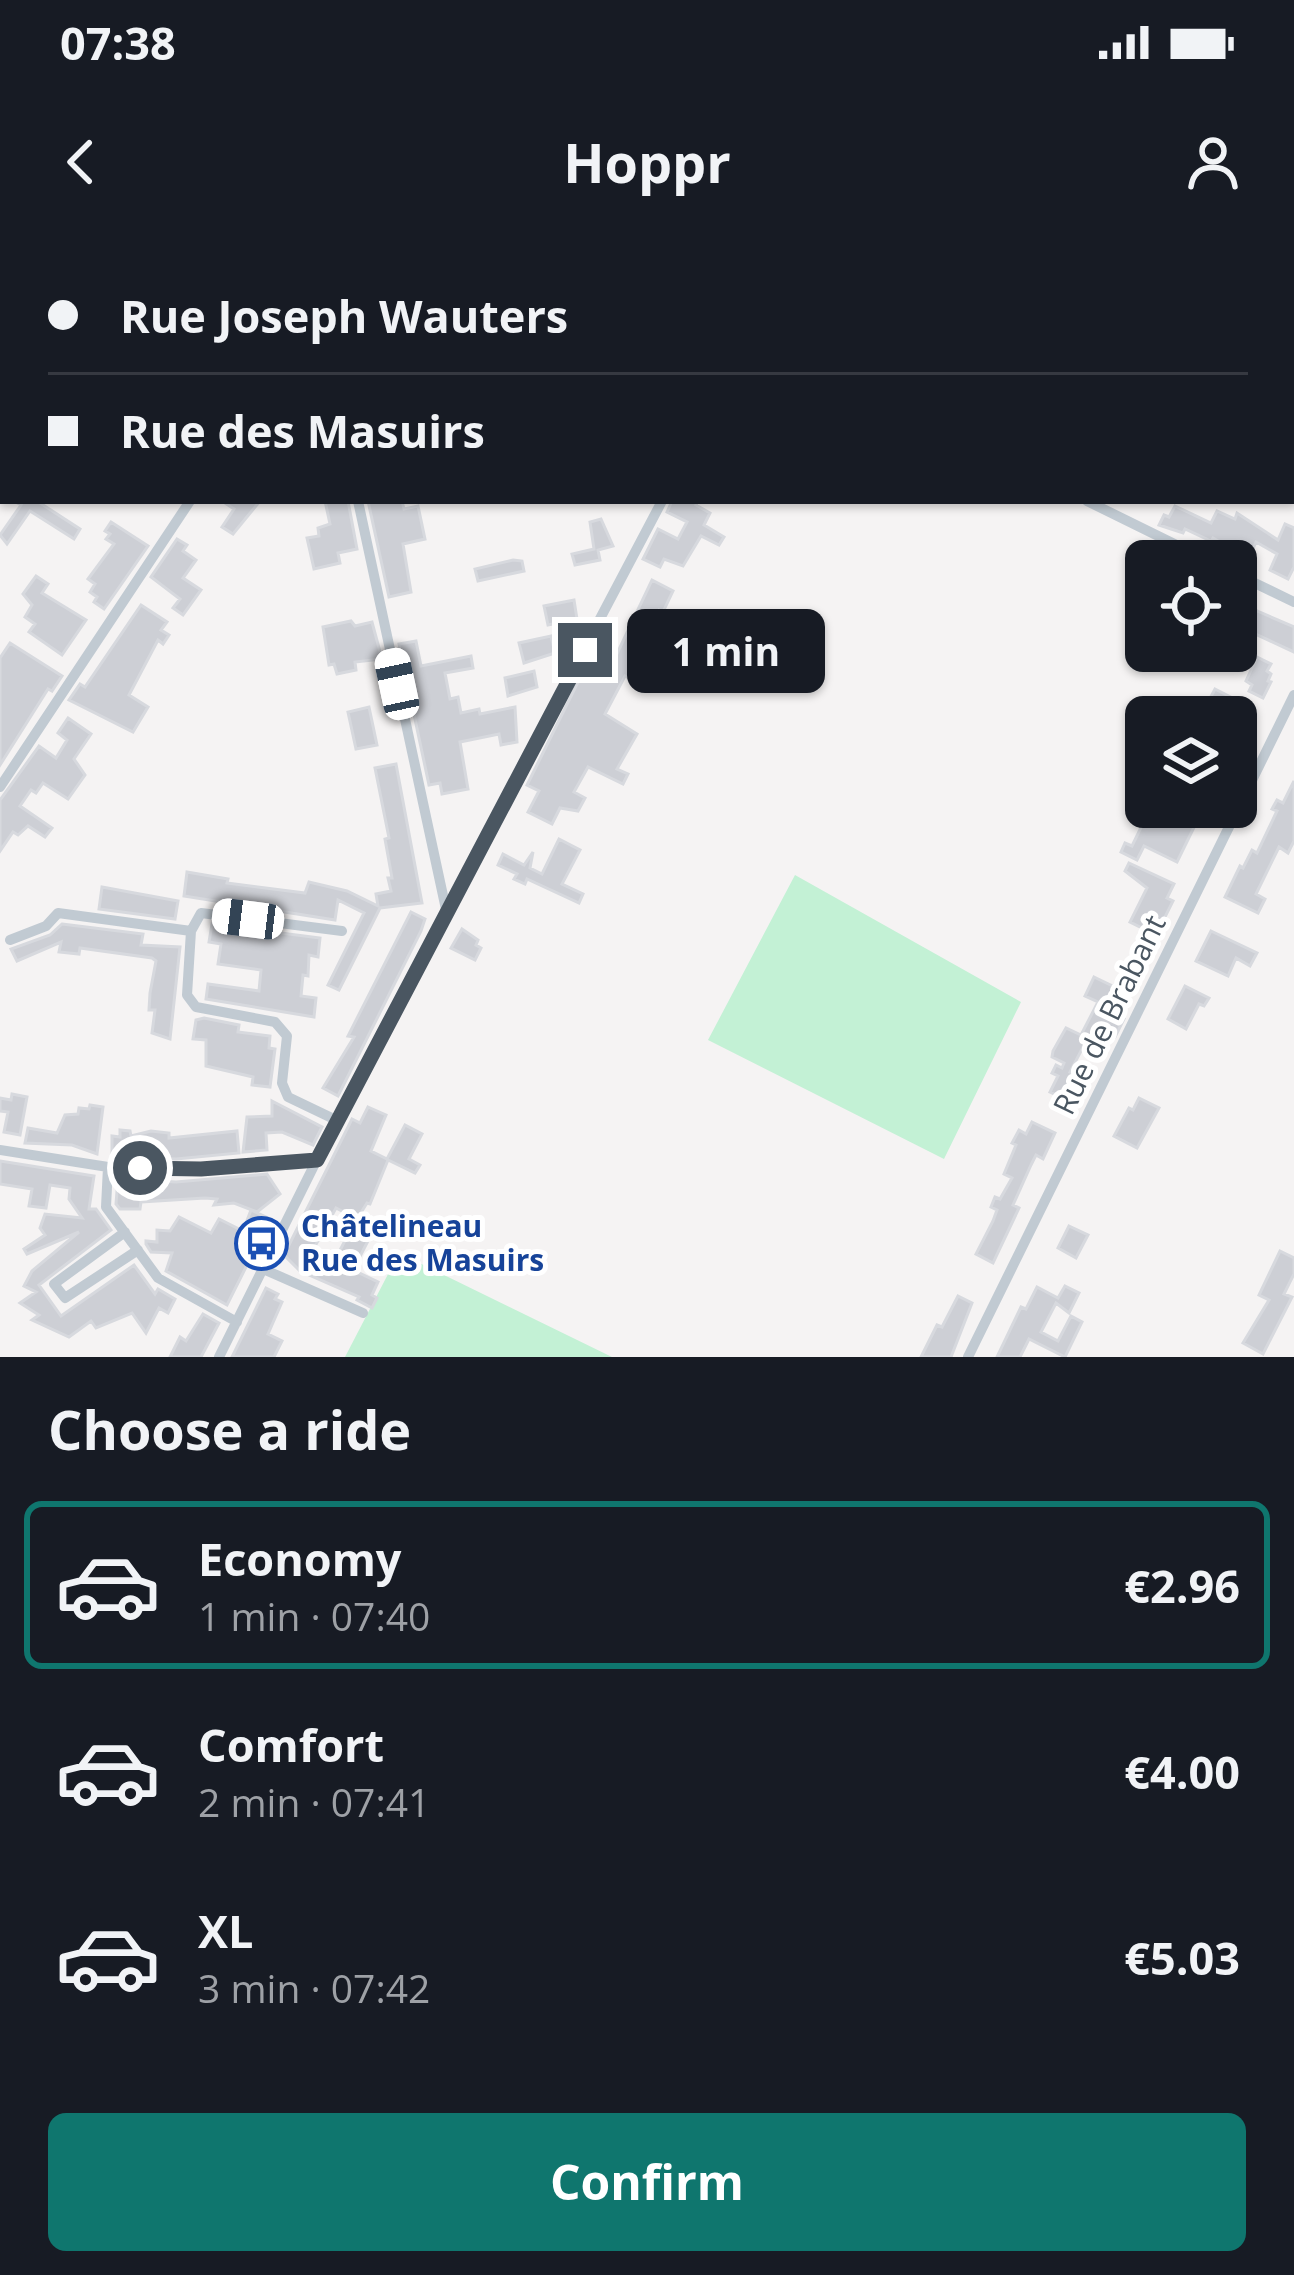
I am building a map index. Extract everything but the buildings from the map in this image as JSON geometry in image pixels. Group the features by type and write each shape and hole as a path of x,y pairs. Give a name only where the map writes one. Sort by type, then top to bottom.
{"street":[{"path":"0,788 188,504"},
{"path":"359,504 447,914"},
{"path":"219,1357 336,1120 660,504"},
{"path":"1093,504 1167,540"},
{"path":"1257,584 1294,602"},
{"name":"Rue de Brabant","path":"968,1357 1294,695"},
{"path":"336,1120 288,1097 282,1083 287,1036 275,1022 196,1007 187,994 191,931 201,913 342,931"},
{"path":"10,940 46,926 58,914 191,931"},
{"path":"0,1150 108,1167 201,1169 317,1160"},
{"path":"108,1167 106,1207 158,1278 237,1322"},
{"path":"125,1232 54,1284 64,1298 138,1250"},
{"path":"263,1269 363,1312"}],"green space":[{"path":"795,875 1021,1002 944,1159 708,1040"},
{"path":"399,1253 612,1357 345,1357"}],"place":[{"name":"Châtelineau Rue des Masuirs","path":"262,1244"}],"route":[{"path":"140,1168 201,1169 317,1160 585,650"}]}
